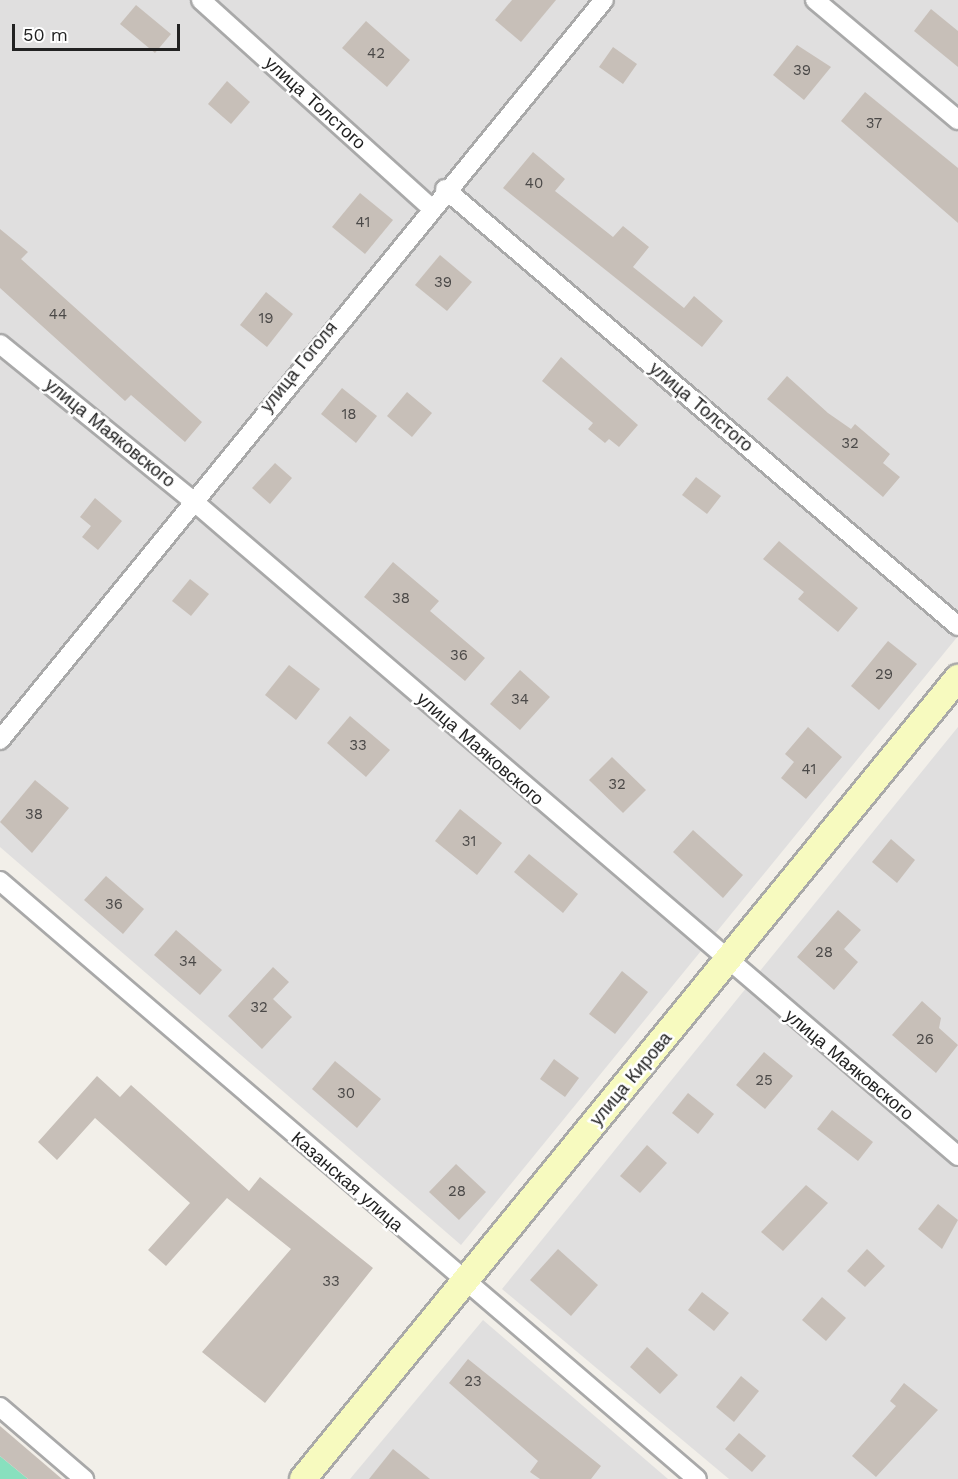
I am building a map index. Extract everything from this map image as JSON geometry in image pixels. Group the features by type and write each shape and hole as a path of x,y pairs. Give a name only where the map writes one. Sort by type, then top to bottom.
{"street":[{"name":"улица Толстого","path":"201,0 430,207"},
{"name":"улица Гоголя","path":"0,740 191,499 430,207 604,0"},
{"path":"815,0 958,120"},
{"name":"улица Толстого","path":"445,189 958,626"},
{"name":"улица Маяковского","path":"0,344 191,499 727,963 958,1156"},
{"name":"улица Кирова","path":"303,1479 958,678"},
{"name":"Казанская улица","path":"0,881 463,1283 697,1479"},
{"path":"0,1407 84,1479"}],"shaded area":[{"path":"0,0 958,0 958,636 461,1245 0,847"},
{"path":"958,727 958,1479 729,1479 502,1289"},
{"path":"483,1320 668,1479 350,1479"}],"green space":[{"path":"0,1456 28,1479 0,1479"}],"building":[{"path":"512,0 556,0 521,42 495,20"},
{"path":"136,5 171,34 155,53 120,24"},
{"path":"931,9 958,31 958,67 914,31"},
{"path":"366,21 410,60 387,87 342,48"},
{"path":"797,45 831,67 804,100 773,75"},
{"path":"613,47 637,64 623,84 599,67"},
{"path":"227,81 250,102 231,124 208,104"},
{"path":"865,92 958,168 958,223 841,121"},
{"path":"533,152 565,179 555,191 613,237 623,226 649,247 633,267 684,308 694,296 723,321 702,347 503,188"},
{"path":"360,193 393,220 365,254 332,227"},
{"path":"0,229 28,252 21,259 202,422 185,442 131,395 125,401 0,288"},
{"path":"440,255 472,282 447,311 415,285"},
{"path":"266,292 293,314 267,347 240,325"},
{"path":"561,357 638,425 619,447 609,439 605,443 588,429 593,423 542,381"},
{"path":"787,376 828,413 851,429 855,424 890,454 883,463 900,477 883,497 767,399"},
{"path":"342,388 377,416 356,443 321,414"},
{"path":"407,392 432,413 412,437 387,416"},
{"path":"275,463 292,478 270,504 252,488"},
{"path":"696,477 721,496 707,514 682,495"},
{"path":"95,498 122,521 98,550 82,537 91,526 80,517"},
{"path":"779,541 858,608 838,632 798,599 804,592 763,559"},
{"path":"393,562 439,601 430,611 485,658 465,681 364,597"},
{"path":"190,579 209,594 191,616 172,601"},
{"path":"888,641 917,664 879,710 851,686"},
{"path":"289,665 320,689 296,720 265,695"},
{"path":"520,670 550,697 520,730 490,704"},
{"path":"350,716 390,750 366,777 327,743"},
{"path":"808,727 842,757 806,799 781,778 794,762 785,754"},
{"path":"612,757 646,790 623,813 589,780"},
{"path":"35,780 69,808 32,853 0,822"},
{"path":"460,809 502,843 477,875 435,841"},
{"path":"693,830 743,875 723,898 673,852"},
{"path":"891,839 915,860 897,883 872,862"},
{"path":"529,854 578,894 563,913 514,872"},
{"path":"106,876 144,909 123,934 84,900"},
{"path":"838,910 861,930 844,949 858,962 834,990 797,957"},
{"path":"176,930 222,970 200,995 154,955"},
{"path":"273,967 289,982 273,999 292,1017 262,1049 228,1016"},
{"path":"622,971 648,992 615,1034 589,1014"},
{"path":"922,1001 941,1018 939,1028 958,1045 936,1073 892,1035"},
{"path":"764,1052 793,1076 765,1109 736,1085"},
{"path":"554,1059 579,1078 565,1097 540,1079"},
{"path":"335,1061 381,1099 357,1128 312,1089"},
{"path":"97,1076 120,1097 131,1085 249,1191 260,1177 373,1268 265,1403 202,1352 291,1249 227,1198 166,1266 148,1250 190,1203 95,1118 57,1160 38,1142"},
{"path":"688,1093 714,1114 698,1134 672,1113"},
{"path":"832,1110 873,1142 858,1161 817,1129"},
{"path":"647,1145 667,1163 640,1193 620,1176"},
{"path":"456,1164 486,1192 459,1220 429,1192"},
{"path":"806,1185 828,1203 783,1251 761,1232"},
{"path":"938,1204 958,1220 942,1249 918,1229"},
{"path":"558,1249 598,1285 571,1316 530,1280"},
{"path":"867,1249 885,1266 865,1287 847,1271"},
{"path":"702,1292 729,1313 714,1331 688,1310"},
{"path":"822,1297 846,1318 826,1341 802,1320"},
{"path":"647,1347 678,1375 660,1394 630,1367"},
{"path":"468,1359 601,1466 591,1479 540,1479 530,1472 538,1461 449,1383"},
{"path":"741,1376 759,1391 734,1422 716,1407"},
{"path":"904,1383 938,1410 876,1477 852,1456 896,1406 890,1401"},
{"path":"0,1426 62,1479 28,1479 0,1456"},
{"path":"739,1433 766,1456 752,1472 725,1449"},
{"path":"393,1449 430,1479 369,1479"}]}
